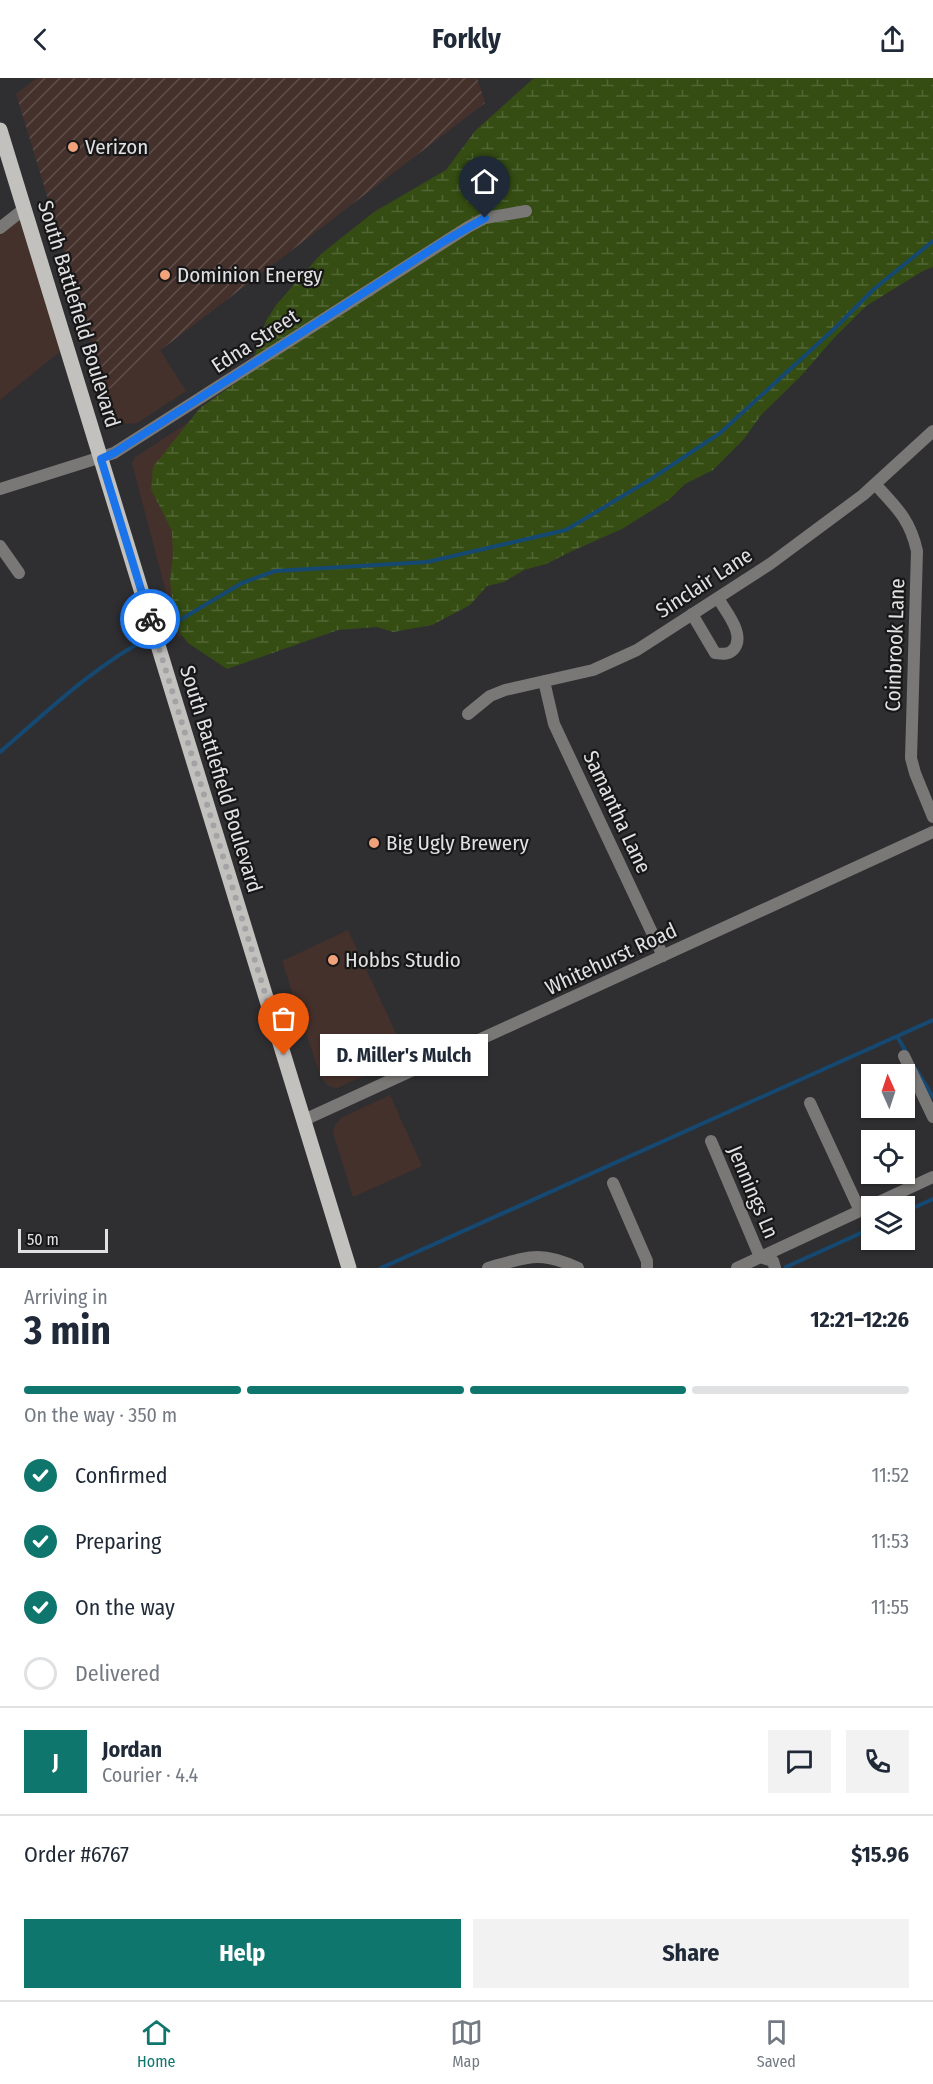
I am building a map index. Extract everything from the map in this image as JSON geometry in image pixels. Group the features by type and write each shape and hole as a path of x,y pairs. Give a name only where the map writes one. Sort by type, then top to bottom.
{"main road":[{"name":"South Battlefield Boulevard","path":"0,130 349,1268"}],"street":[{"path":"0,228 24,209"},
{"name":"Edna Street","path":"0,489 101,459 114,453 468,227 485,218 526,211"},
{"name":"Sinclair Lane","path":"468,714 490,696 505,690 593,670 637,650 770,564 875,484 933,431"},
{"name":"Coinbrook Lane","path":"875,484 907,522 917,551 911,758 915,774 933,817"},
{"path":"0,546 19,573"},
{"path":"692,614 715,653 723,655 730,653 736,647 738,633 718,598"},
{"name":"Samantha Lane","path":"544,681 554,724 663,956"},
{"name":"Whitehurst Road","path":"304,1120 933,832"},
{"path":"904,1056 933,1117"},
{"path":"810,1103 860,1211"},
{"name":"Jennings Ln","path":"711,1141 760,1257"},
{"path":"737,1268 933,1178"},
{"path":"613,1183 647,1261 647,1268"},
{"path":"489,1268 532,1256 558,1259 578,1268"},
{"path":"760,1257 772,1261 776,1268"}],"shaded area":[{"name":"Dominion Energy","path":"37,78 477,78 485,103 107,391 16,94"},
{"path":"24,209 67,346 0,400 0,228"},
{"path":"160,350 186,391 137,423 121,422 114,412 107,391"},
{"path":"203,413 258,595 178,638 132,463 135,457"},
{"name":"Hobbs Studio","path":"348,930 407,1057 337,1088 329,1086 321,1078 282,961"},
{"path":"390,1095 422,1166 353,1197 333,1133 335,1125 341,1118"}],"green space":[{"path":"534,78 933,78 933,267 866,306 762,414 743,440 713,470 685,484 670,499 622,529 546,564 524,570 504,582 487,586 470,605 432,625 393,632 377,627 338,630 227,669 188,643 177,629 170,578 173,556 172,531 151,489 153,467 200,408 234,384 252,364 266,321 276,305 321,254 374,212 446,170 475,131"}],"waterway":[{"path":"158,633 242,583 275,571 427,562 566,530 651,479 720,433 833,330 874,289 933,241"},
{"path":"0,752 92,675 152,636"},
{"path":"381,1268 933,1020"},
{"path":"897,1036 906,1052"},
{"path":"916,1069 933,1097"},
{"path":"915,1207 933,1199"},
{"path":"786,1267 861,1233"}],"way so far":[{"path":"150,619 284,1055"}],"place":[{"name":"Verizon","path":"73,147"},
{"name":"Dominion Energy","path":"165,275"},
{"name":"Big Ugly Brewery","path":"374,843"},
{"name":"Hobbs Studio","path":"333,960"},
{"name":"D. Miller's Mulch","path":"284,1055"}],"route":[{"path":"150,619 101,459 108,457 244,372 443,242 485,218"}]}
